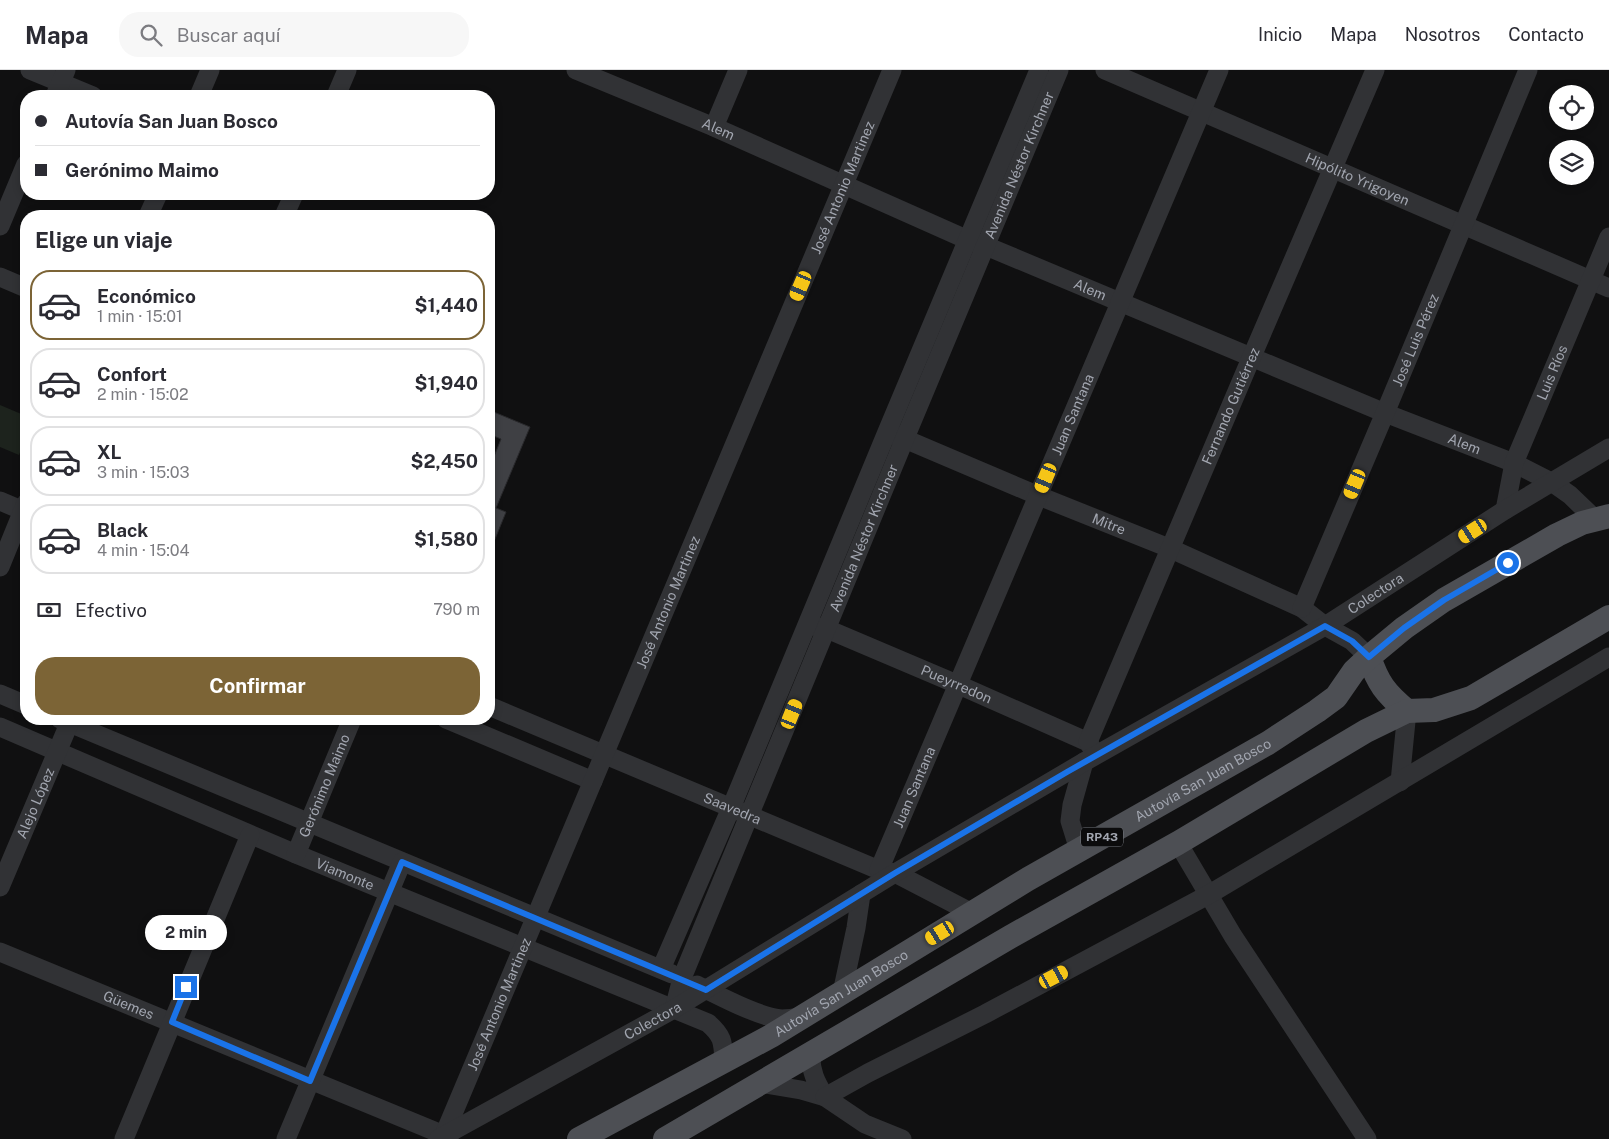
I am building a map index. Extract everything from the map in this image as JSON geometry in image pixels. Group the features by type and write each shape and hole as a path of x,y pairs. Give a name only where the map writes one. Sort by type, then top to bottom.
{"main road":[{"name":"Autovía San Juan Bosco","path":"579,1139 802,1017 1028,879 1268,743 1336,697 1354,671 1369,657 1404,628 1444,600 1557,535 1582,523 1605,521"},
{"path":"665,1139 1010,937 1178,843 1366,731 1407,711 1434,710 1471,698 1609,619"},
{"path":"1369,657 1377,679 1392,699 1407,711"}],"street":[{"path":"30,70 78,90"},
{"path":"202,90 210,70"},
{"path":"339,90 347,70"},
{"name":"Alem","path":"576,70 714,127 968,240 1385,413 1514,463 1552,483 1605,521"},
{"path":"714,127 738,70"},
{"name":"José Antonio Martinez","path":"444,1138 892,70"},
{"name":"Avenida Néstor Kirchner","path":"661,969 731,808 1039,70"},
{"name":"Avenida Néstor Kirchner","path":"674,1009 682,978 1059,70"},
{"name":"Hipólito Yrigoyen","path":"1105,70 1600,284"},
{"name":"Juan Santana","path":"887,872 960,685 1219,70"},
{"name":"Fernando Gutiérrez","path":"1079,850 1070,821 1089,753 1169,548 1375,70"},
{"name":"José Luis Pérez","path":"1302,608 1528,70"},
{"path":"0,226 20,178"},
{"name":"Luis Ríos","path":"1506,510 1514,463 1600,284 1609,237"},
{"path":"0,277 20,285"},
{"name":"Mitre","path":"887,432 1169,548 1302,608 1325,626 1352,641 1369,657"},
{"name":"Colectora","path":"444,1138 706,990 861,894 887,872 1089,753 1325,626 1506,510 1609,448"},
{"path":"0,501 20,507"},
{"path":"0,567 20,521"},
{"name":"Pueyrredon","path":"808,624 826,629 960,685 1089,753"},
{"path":"825,1097 868,1073 994,1010 1208,895 1609,657"},
{"path":"0,694 20,702"},
{"name":"Saavedra","path":"495,709 750,817 887,872 972,913"},
{"path":"1400,782 1407,711"},
{"name":"Alejo López","path":"0,887 57,750 65,725"},
{"path":"79,725 661,969 756,1012 782,1019 802,1017"},
{"name":"Gerónimo Maimo","path":"296,854 350,725"},
{"path":"460,725 593,781"},
{"name":"Viamonte","path":"0,727 250,835 708,1023 718,1032 723,1041 724,1061"},
{"path":"124,1139 250,835"},
{"path":"1178,843 1233,936 1367,1139"},
{"path":"286,1139 402,862"},
{"path":"842,993 861,894"},
{"name":"Güemes","path":"0,952 172,1022 444,1138"},
{"path":"811,1053 811,1069 814,1080 825,1097"},
{"path":"760,1083 801,1090 825,1097 865,1124 902,1139"}],"shaded area":[{"path":"0,405 20,413 20,452 19,455 0,447"}],"building":[{"path":"495,412 530,427 496,508 506,512 495,539 495,454 501,439 495,436"}],"route":[{"path":"186,987 172,1022 310,1081 402,862 682,978 706,990 895,873 1112,746 1325,626 1352,641 1369,657 1404,628 1444,600 1508,563"}]}
